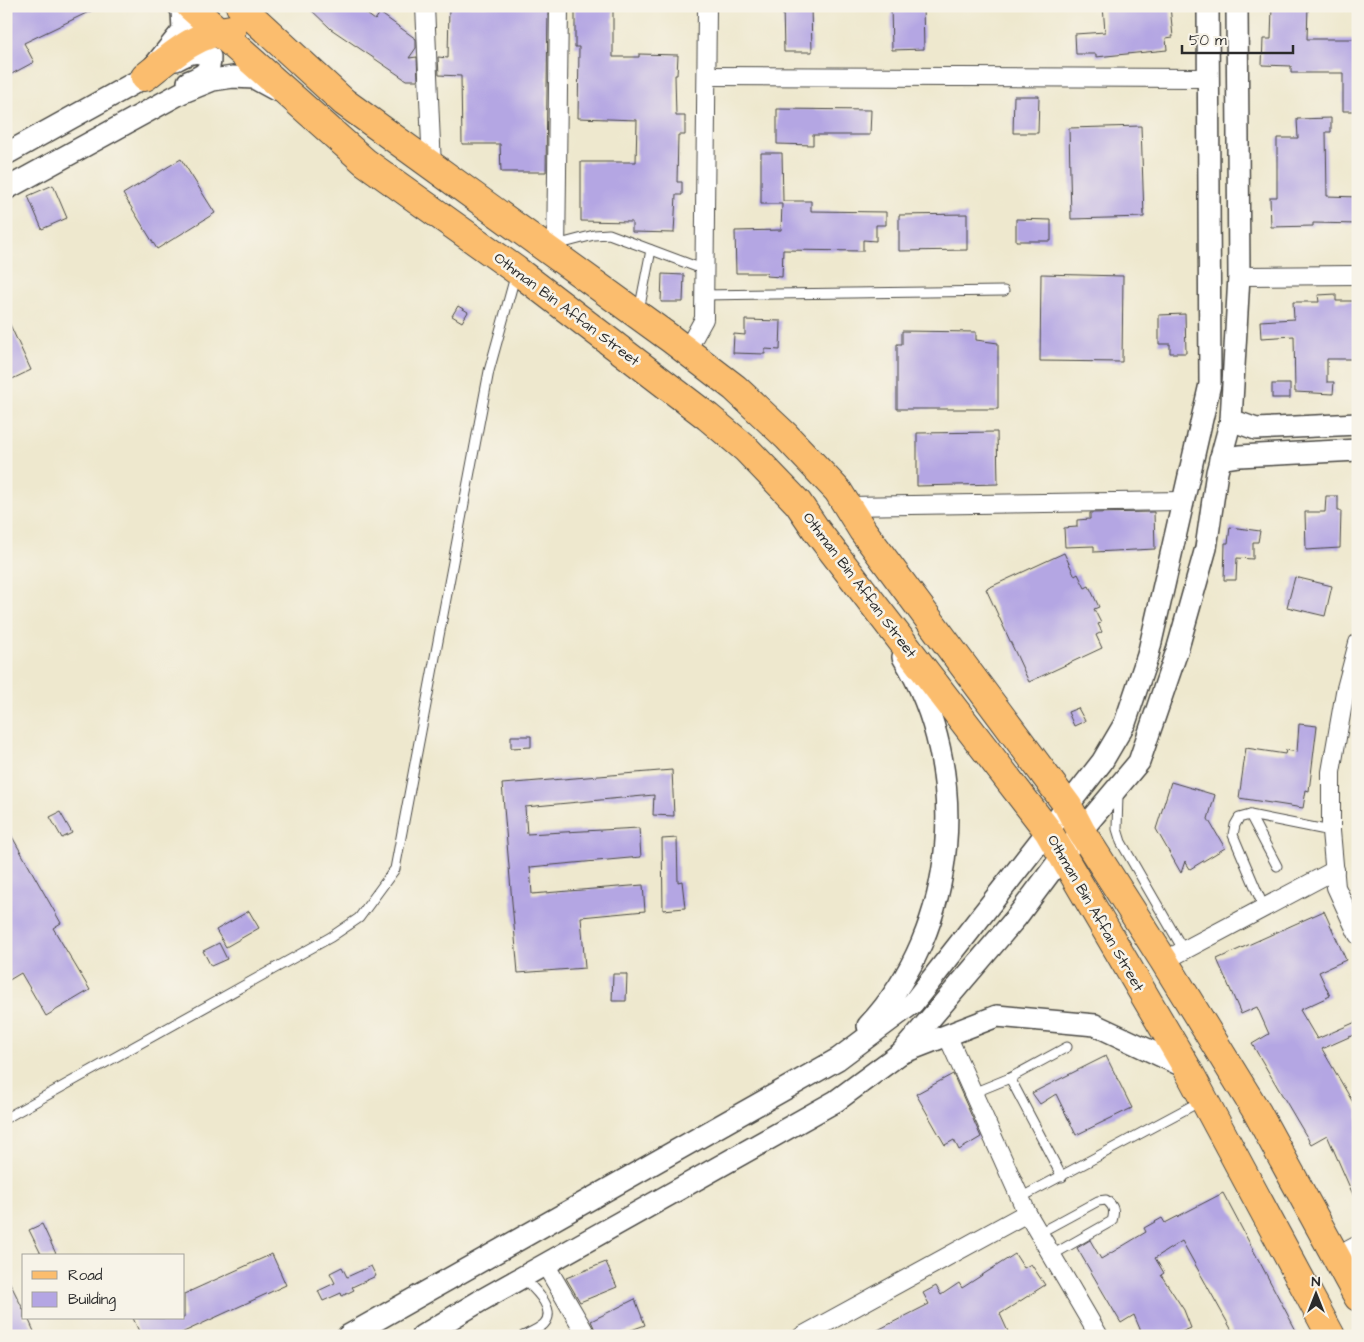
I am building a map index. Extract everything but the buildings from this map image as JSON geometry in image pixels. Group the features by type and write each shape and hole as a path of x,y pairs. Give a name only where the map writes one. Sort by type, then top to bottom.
{"main road":[{"name":"Othman Bin Affan Street","path":"190,6 365,162 516,270 708,417 746,449 798,503 1048,831 1187,1068 1331,1336"},
{"name":"Othman Bin Affan Street","path":"240,6 344,102 432,166 556,251 734,388 786,436 838,491 850,511 1068,806 1081,831 1174,956 1257,1112 1347,1251 1358,1297"},
{"path":"145,77 192,40 217,30 235,28 264,34 282,45"},
{"path":"708,417 759,444 828,519 839,521 850,511"}],"street":[{"path":"145,77 183,30 182,11 179,6"},
{"path":"425,6 432,166"},
{"path":"556,251 559,6"},
{"path":"686,350 704,319 707,6"},
{"path":"348,1336 838,1059 913,1003 1102,762 1125,723 1148,655 1210,384 1208,6"},
{"path":"422,1336 442,1329 522,1277 836,1100 901,1053 1016,918 1081,831 1139,762 1177,651 1206,548 1220,460 1231,420 1239,276 1237,6"},
{"path":"6,154 190,52 203,52 210,56 210,66 205,74 179,86 141,115"},
{"path":"707,76 1208,78"},
{"path":"6,189 181,93 213,80 233,77 254,78 295,101"},
{"path":"1239,276 1358,275"},
{"path":"1231,420 1256,429 1358,424"},
{"path":"1220,460 1240,456 1358,450"},
{"path":"850,511 1183,501"},
{"path":"838,1059 884,1009 920,946 938,895 947,845 945,783 938,737 911,670 856,580"},
{"path":"1358,643 1345,692 1331,772 1331,831 1336,887 1358,935"},
{"path":"1174,956 1334,870"},
{"path":"901,1053 997,1016 1095,1025 1187,1068"},
{"path":"947,1035 1024,1205 1099,1336"},
{"path":"802,1336 1024,1205"},
{"path":"545,1264 587,1336"}],"lane":[{"path":"556,251 600,234 609,234 705,270"},
{"path":"639,315 651,250"},
{"path":"6,1118 331,937 359,918 395,869 489,371 516,270"},
{"path":"704,295 1004,291"},
{"path":"1118,786 1117,829 1120,842 1174,956"},
{"path":"1250,815 1277,866"},
{"path":"1264,908 1234,835 1235,825 1240,818 1250,815 1331,831"},
{"path":"973,1093 1010,1078 1067,1047"},
{"path":"1010,1078 1062,1177"},
{"path":"1024,1205 1062,1177 1204,1100"},
{"path":"1039,1233 1098,1201 1106,1200 1112,1205 1114,1214 1112,1221 1052,1255"},
{"path":"522,1277 543,1298 548,1316 544,1324 523,1336"}]}
